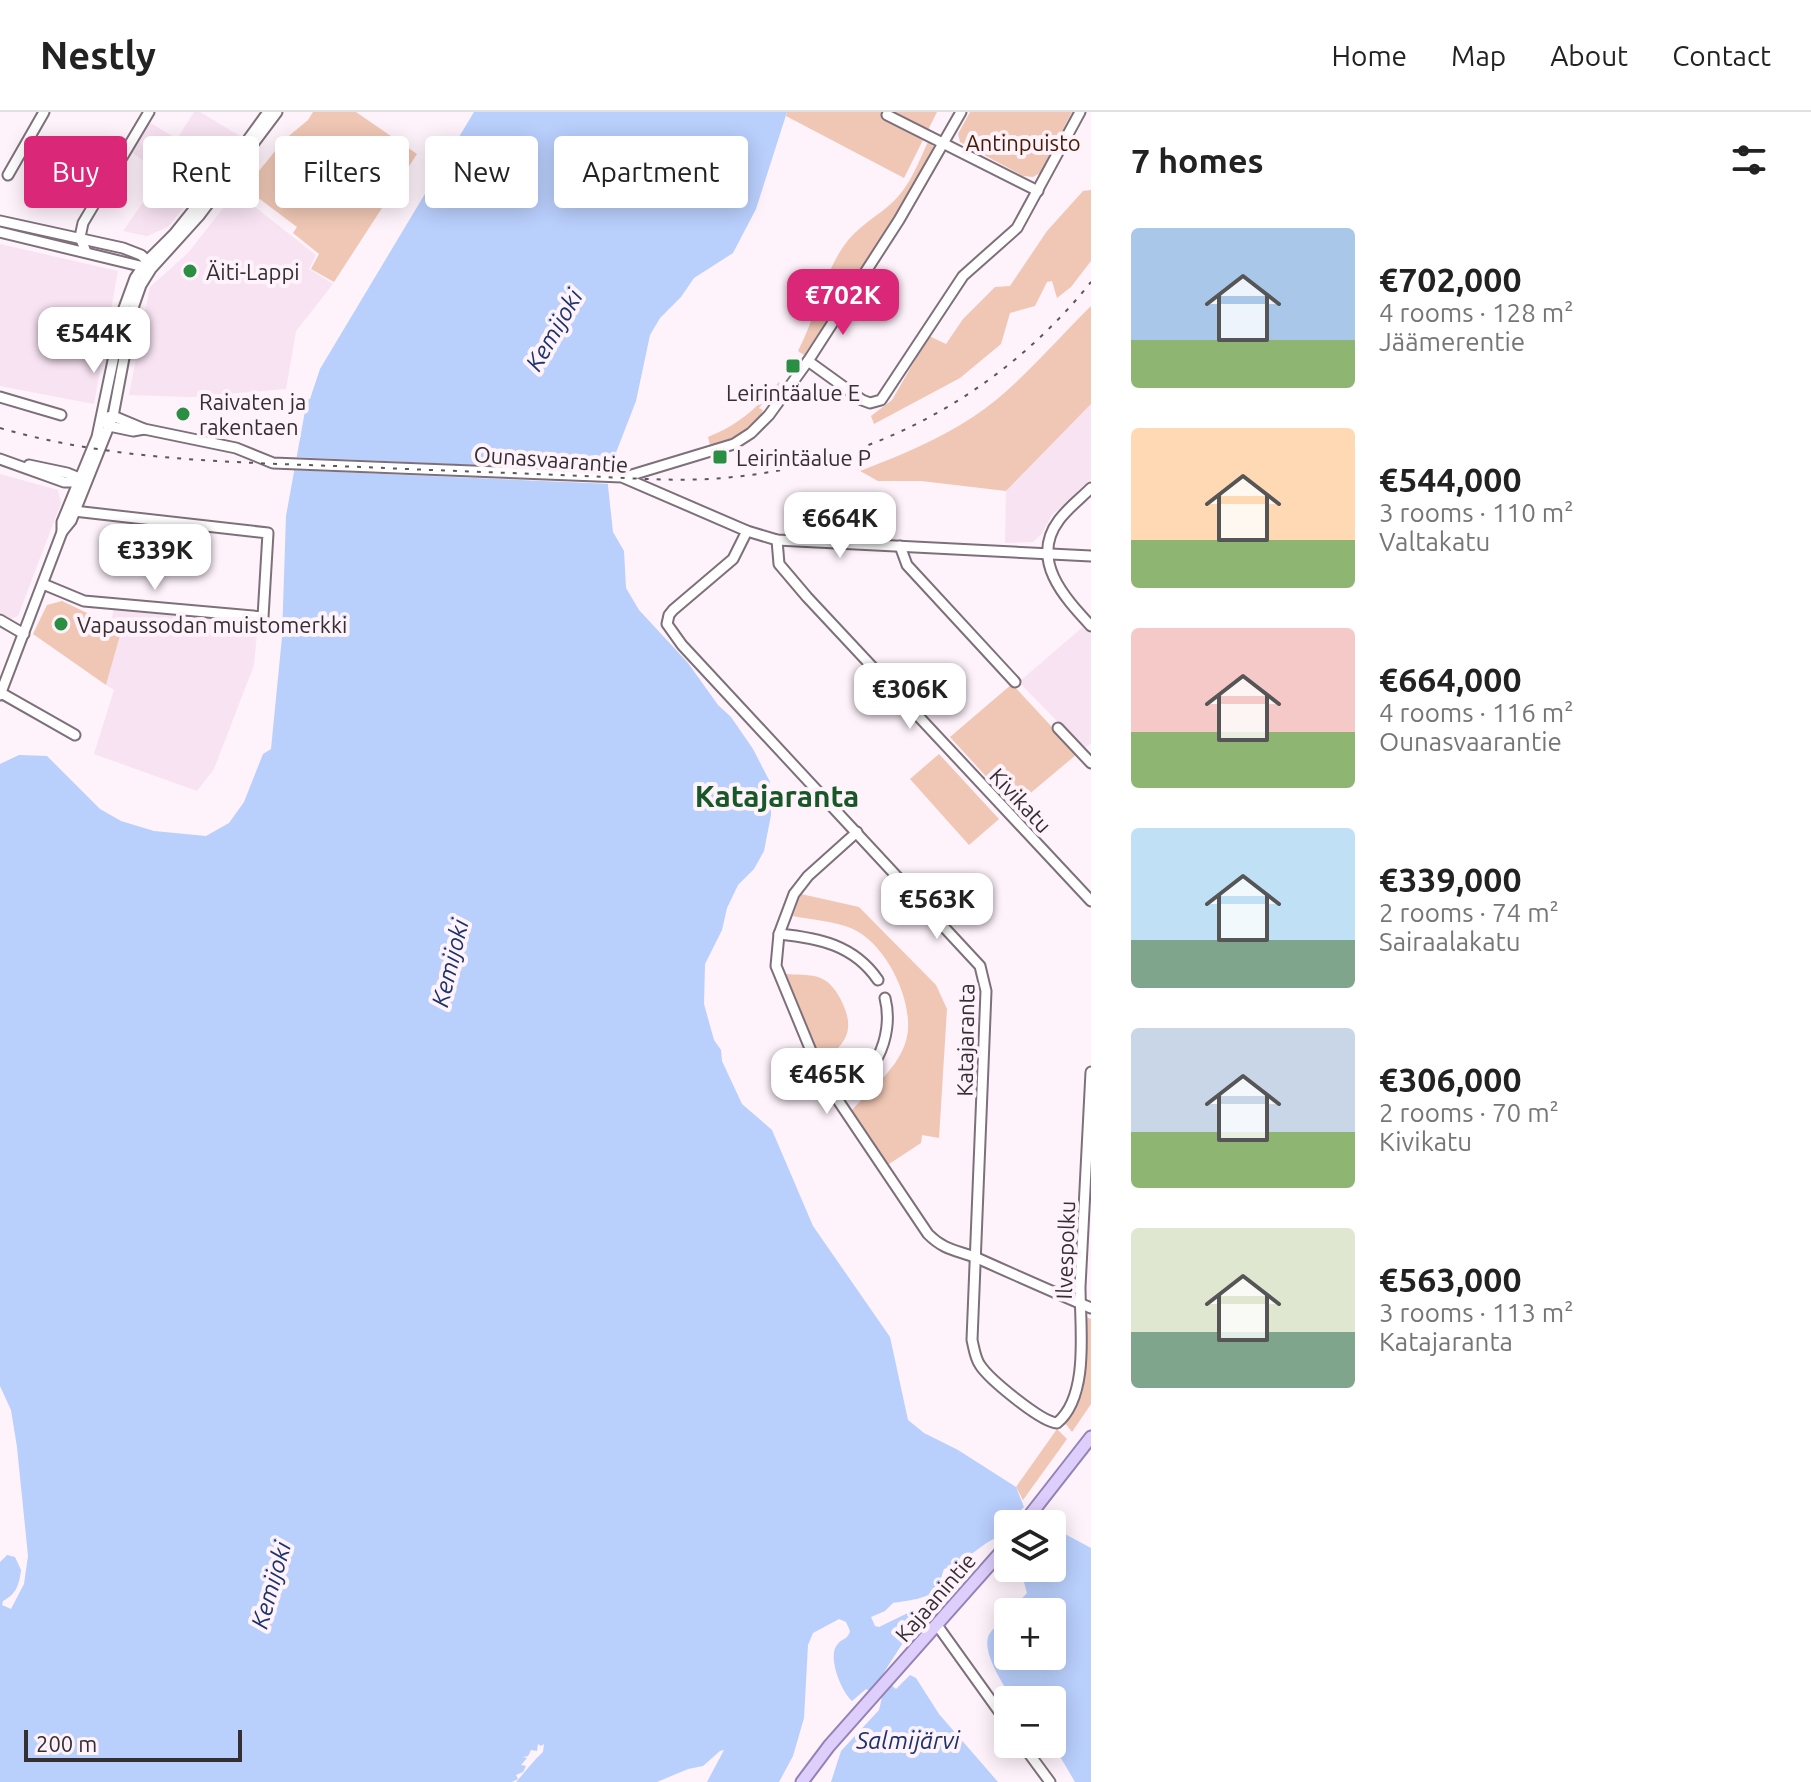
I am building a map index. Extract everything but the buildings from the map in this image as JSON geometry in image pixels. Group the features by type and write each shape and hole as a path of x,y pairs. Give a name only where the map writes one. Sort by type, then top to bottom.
{"main road":[{"path":"1036,1510 1091,1437"},
{"path":"1037,1510 1091,1447"},
{"name":"Kajaanintie","path":"802,1782 868,1701 994,1560"}],"street":[{"path":"8,175 44,112"},
{"path":"86,252 80,237 83,223 149,112"},
{"path":"75,735 0,694 62,532 62,522 108,420 136,297 147,265 231,163 268,112"},
{"path":"0,232 147,265 176,244 277,112"},
{"path":"622,477 724,448 743,439 778,404 899,220 961,112"},
{"path":"808,361 862,400 870,403 881,400 963,276 1010,237 1080,112"},
{"path":"887,115 1038,191"},
{"path":"0,221 123,248 147,265"},
{"path":"0,397 61,415"},
{"name":"Ounasvaarantie","path":"108,420 236,448 273,463 622,477 747,531 777,540 1091,556"},
{"path":"5,460 64,482 82,481"},
{"path":"647,471 645,484 649,489"},
{"path":"62,532 74,511 82,481"},
{"path":"1091,488 1059,521 1050,541 1049,554 1053,580 1091,626"},
{"path":"43,584 84,601 263,617 268,533 74,511"},
{"name":"Katajaranta","path":"747,531 733,559 673,610 667,624 682,645 972,955 984,974 986,1002 972,1340 981,1367 1039,1417 1057,1423"},
{"name":"Kivikatu","path":"777,540 779,564 807,597 1091,901"},
{"path":"900,546 907,565 1015,682"},
{"path":"0,620 24,634"},
{"path":"1058,728 1091,763"},
{"path":"857,832 799,886 779,934 776,966 821,1075 928,1234 945,1249 975,1257 1091,1308"},
{"path":"779,934 803,936 843,948 861,959 878,980"},
{"path":"832,1095 851,1089 859,1082 881,1052 887,1019 885,998"},
{"name":"Ilvespolku","path":"1057,1423 1071,1406 1076,1391 1091,1072"},
{"path":"937,1625 994,1704"},
{"path":"1032,1758 1050,1782"}],"shaded area":[{"path":"194,112 200,112 240,136 179,136"},
{"path":"149,122 172,136 143,136 143,160 131,152"},
{"path":"143,202 143,208 183,208 168,227 147,236 123,231"},
{"path":"223,208 256,208 316,255 309,269 333,284 296,331 286,389 191,397 129,395 150,287 188,253"},
{"path":"0,244 118,271 94,404 0,386"},
{"path":"1091,404 1091,480 1052,515 1033,542 1005,543 1006,491"},
{"path":"0,474 58,490 61,503 18,616 11,619 0,612"},
{"path":"114,610 258,623 254,665 214,769 197,791 94,754 114,690 106,685 121,632 110,624"},
{"path":"1084,626 1091,634 1091,743 1084,749 1019,682"}],"green space":[{"path":"313,112 356,112 391,136 289,136"},
{"path":"787,112 937,112 904,178 786,116"},
{"name":"Antinpuisto","path":"970,112 1072,112 1040,173 1033,177 1023,176 960,142 958,134"},
{"path":"928,142 935,148 804,355 798,351 836,259 854,234 905,188"},
{"path":"409,148 417,154 409,166"},
{"path":"275,151 275,208 382,208 334,282 311,269 319,254 293,233 297,227 259,198 259,171"},
{"path":"1091,190 1091,261 1071,287 1057,298 1052,281 1047,282 1035,306 1010,313 1001,344 960,378 874,424 871,416 892,400 929,336 946,344 963,319 995,287 1010,286 1047,231 1083,191"},
{"path":"1091,306 1091,404 1006,491 921,481 878,481 860,471 918,447 973,417 1020,379"},
{"path":"779,382 782,386 778,394 770,394 759,408 763,410 759,417 748,429 726,441 710,445 708,437 747,414"},
{"path":"62,601 121,632 106,685 33,634 47,605"},
{"path":"1012,684 1077,754 1014,807 950,737"},
{"path":"939,754 999,819 969,845 910,779"},
{"path":"801,894 859,907 936,985 947,1009 939,1138 922,1135 921,1143 886,1166 851,1111 901,1054 908,1029 903,996 888,963 866,937 839,924 793,916"},
{"path":"786,974 810,975 825,980 836,991 845,1009 847,1034 838,1048 822,1062"},
{"path":"1086,1317 1091,1319 1091,1404 1072,1432 1065,1423 1083,1391"},
{"path":"1057,1429 1067,1439 1023,1500 1016,1487"}],"water":[{"path":"474,112 787,112 756,209 733,253 694,278 681,297 660,318 650,335 636,401 610,468 608,486 613,532 624,551 626,588 639,610 688,663 718,705 731,717 753,749 770,782 771,815 764,851 754,869 738,885 727,908 722,930 705,964 704,1004 722,1061 742,1104 772,1130 813,1226 890,1337 908,1420 924,1433 958,1450 1016,1487 1024,1507 1021,1510 994,1510 994,1539 944,1569 934,1592 893,1603 885,1611 871,1617 875,1626 879,1627 916,1609 921,1608 925,1612 921,1624 904,1641 881,1677 896,1689 910,1675 916,1678 939,1714 998,1782 831,1782 841,1751 879,1710 882,1697 866,1689 852,1701 844,1691 835,1666 834,1651 850,1631 846,1622 839,1619 813,1633 808,1645 804,1718 793,1756 779,1782 707,1782 724,1750 703,1766 657,1782 516,1782 543,1752 544,1744 538,1744 537,1751 531,1750 528,1756 523,1757 527,1758 521,1765 526,1766 523,1772 516,1775 518,1779 512,1782 0,1782 0,1562 7,1555 15,1557 21,1570 16,1589 3,1601 2,1605 11,1609 24,1584 28,1556 11,1410 0,1386 0,764 19,755 47,756 100,809 121,821 154,831 206,836 229,823 244,802 263,754 271,749 282,637 286,516 307,400 320,369 425,194 425,208 538,208 538,136 460,136"},
{"path":"1066,1535 1091,1548 1091,1782 1075,1782 1061,1758 1066,1758 1066,1686 1004,1686 995,1670 1066,1670 1066,1598 1022,1598 1027,1593 1024,1582 1066,1582"},
{"path":"994,1629 994,1668 987,1640"}],"pier":[{"path":"293,457 613,471 612,484 291,470"}],"railway":[{"path":"0,428 94,449 239,462 688,480 777,471 879,441 973,391 1016,359 1055,323 1091,282"}],"place":[{"name":"Äiti-Lappi","path":"190,271"},
{"name":"Leirintäalue E","path":"793,366"},
{"name":"Raivaten ja rakentaen","path":"183,414"},
{"name":"Leirintäalue P","path":"720,457"},
{"name":"Vapaussodan muistomerkki","path":"61,624"}],"district":[{"name":"Katajaranta","path":"777,796"}],"water label":[{"name":"Kemijoki","path":"554,330"},
{"name":"Kemijoki","path":"450,963"},
{"name":"Kemijoki","path":"271,1585"},
{"name":"Salmijärvi","path":"908,1740"}]}
